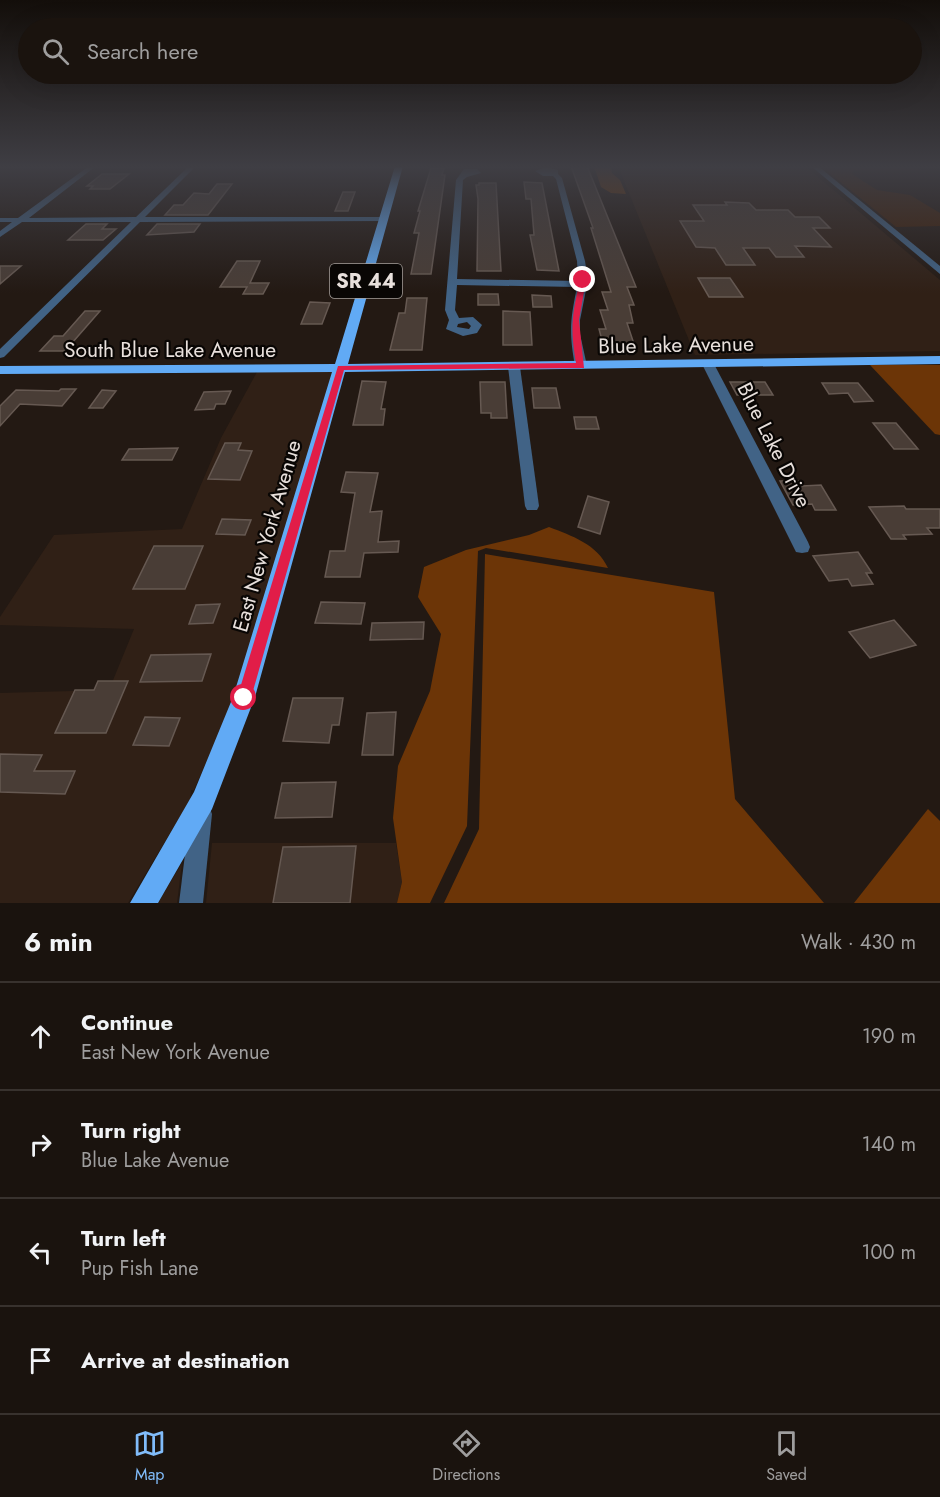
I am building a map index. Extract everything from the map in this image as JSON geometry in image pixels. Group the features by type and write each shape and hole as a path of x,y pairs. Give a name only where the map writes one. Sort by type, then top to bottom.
{"main road":[{"name":"East New York Avenue","path":"143,903 202,800 234,725 255,664 387,208"},
{"name":"Blue Lake Avenue","path":"341,368 940,360"},
{"name":"South Blue Lake Avenue","path":"0,370 341,368"}],"street":[{"path":"0,235 37,208"},
{"path":"0,355 150,208"},
{"path":"455,321 450,310 458,208"},
{"path":"566,208 581,261 582,284 575,320 575,334 581,366"},
{"path":"865,208 940,271"},
{"path":"0,220 384,219"},
{"path":"454,282 582,284"},
{"name":"Blue Lake Drive","path":"708,364 802,547"},
{"path":"514,367 532,506"},
{"path":"191,903 202,800"}],"shaded area":[{"path":"635,208 855,208 940,280 940,351 695,355"},
{"path":"873,208 932,208 940,213 940,226 896,227"},
{"path":"870,365 940,365 940,435 935,434"},
{"path":"257,372 333,372 244,664 223,724 194,790 191,790 190,800 128,903 0,903 0,693 109,690 134,629 0,625 0,617 54,535 182,529 221,438"},
{"path":"549,527 591,547 608,568 486,548 478,551 467,826 430,903 397,903 402,882 393,818 398,766 430,691 441,634 418,597 424,567 466,550 529,535"},
{"path":"485,554 714,592 735,799 824,903 444,903 479,829"},
{"path":"928,809 940,821 940,903 854,903"},
{"path":"212,843 396,843 402,882 397,903 206,903"},
{"path":"182,863 177,903 158,903"}],"building":[{"path":"171,208 213,208 208,215 165,215"},
{"path":"336,208 349,208 348,211 335,211"},
{"path":"419,208 440,208 431,274 411,274 419,233 414,233 420,211 418,211"},
{"path":"478,208 497,208 501,271 477,271"},
{"path":"532,208 547,208 559,271 537,270 530,235 534,235"},
{"path":"586,208 604,208 636,287 627,287 634,305 629,305 633,323 627,323 634,344 603,344 599,329 606,329 600,310 608,310 602,292 611,292 591,228 593,228"},
{"path":"695,208 788,210 795,217 819,217 830,228 813,228 831,247 795,246 804,257 776,257 769,248 743,248 755,265 726,265 715,248 696,247 680,221 704,221"},
{"path":"86,224 107,224 102,229 116,229 103,240 68,240"},
{"path":"157,224 200,224 194,232 147,235"},
{"path":"237,261 260,261 250,283 269,283 263,294 243,294 247,287 220,287"},
{"path":"0,266 21,266 0,284"},
{"path":"698,278 730,278 743,297 709,297"},
{"path":"478,294 498,294 499,305 478,305"},
{"path":"532,295 551,296 552,307 533,307"},
{"path":"407,298 427,298 422,350 390,350 399,313 405,313"},
{"path":"310,302 330,303 322,324 301,324"},
{"path":"85,311 100,311 65,351 40,351 54,336 63,336"},
{"path":"503,311 530,312 532,345 503,345"},
{"path":"362,381 386,382 381,409 385,409 383,425 353,425"},
{"path":"480,382 505,382 507,418 491,418 491,413 481,413"},
{"path":"730,382 765,382 773,395 737,395"},
{"path":"822,383 858,383 873,401 854,402 848,393 829,394"},
{"path":"532,388 556,388 560,408 534,408"},
{"path":"76,389 62,406 20,404 0,426 0,406 16,390 59,391"},
{"path":"102,390 116,391 103,408 89,408"},
{"path":"231,391 225,404 216,404 214,409 195,410 204,392"},
{"path":"574,417 596,417 599,429 576,429"},
{"path":"873,423 896,423 918,449 894,449"},
{"path":"225,443 241,443 238,450 252,451 240,480 208,479"},
{"path":"178,448 172,460 122,460 129,449"},
{"path":"346,472 378,473 370,512 382,511 378,542 399,541 398,552 364,553 360,577 325,577 330,551 345,551 355,493 341,492"},
{"path":"780,481 800,481 802,486 821,485 836,510 815,510 812,504 793,505"},
{"path":"588,496 609,502 600,534 578,527"},
{"path":"904,506 906,509 940,509 940,528 927,528 932,534 903,535 906,539 891,539 869,507"},
{"path":"222,519 251,520 245,535 216,534"},
{"path":"154,546 203,546 185,589 133,589"},
{"path":"858,552 872,573 866,573 873,584 852,586 848,579 829,581 813,556"},
{"path":"321,602 365,603 361,624 315,623"},
{"path":"220,604 213,623 189,624 196,605"},
{"path":"894,620 916,645 870,658 849,632"},
{"path":"424,622 423,639 370,640 372,623"},
{"path":"211,654 202,681 140,682 151,655"},
{"path":"98,681 128,681 106,733 55,733 75,690 94,690"},
{"path":"293,698 343,698 339,725 332,725 329,743 283,741"},
{"path":"396,712 393,755 362,755 367,713"},
{"path":"145,717 180,718 169,746 133,745"},
{"path":"0,754 42,755 34,771 75,771 65,794 0,792"},
{"path":"336,782 332,817 275,818 282,783"},
{"path":"356,846 350,903 273,903 283,847"}],"route":[{"path":"244,698 341,368 581,366 575,334 575,320 583,280"}]}
